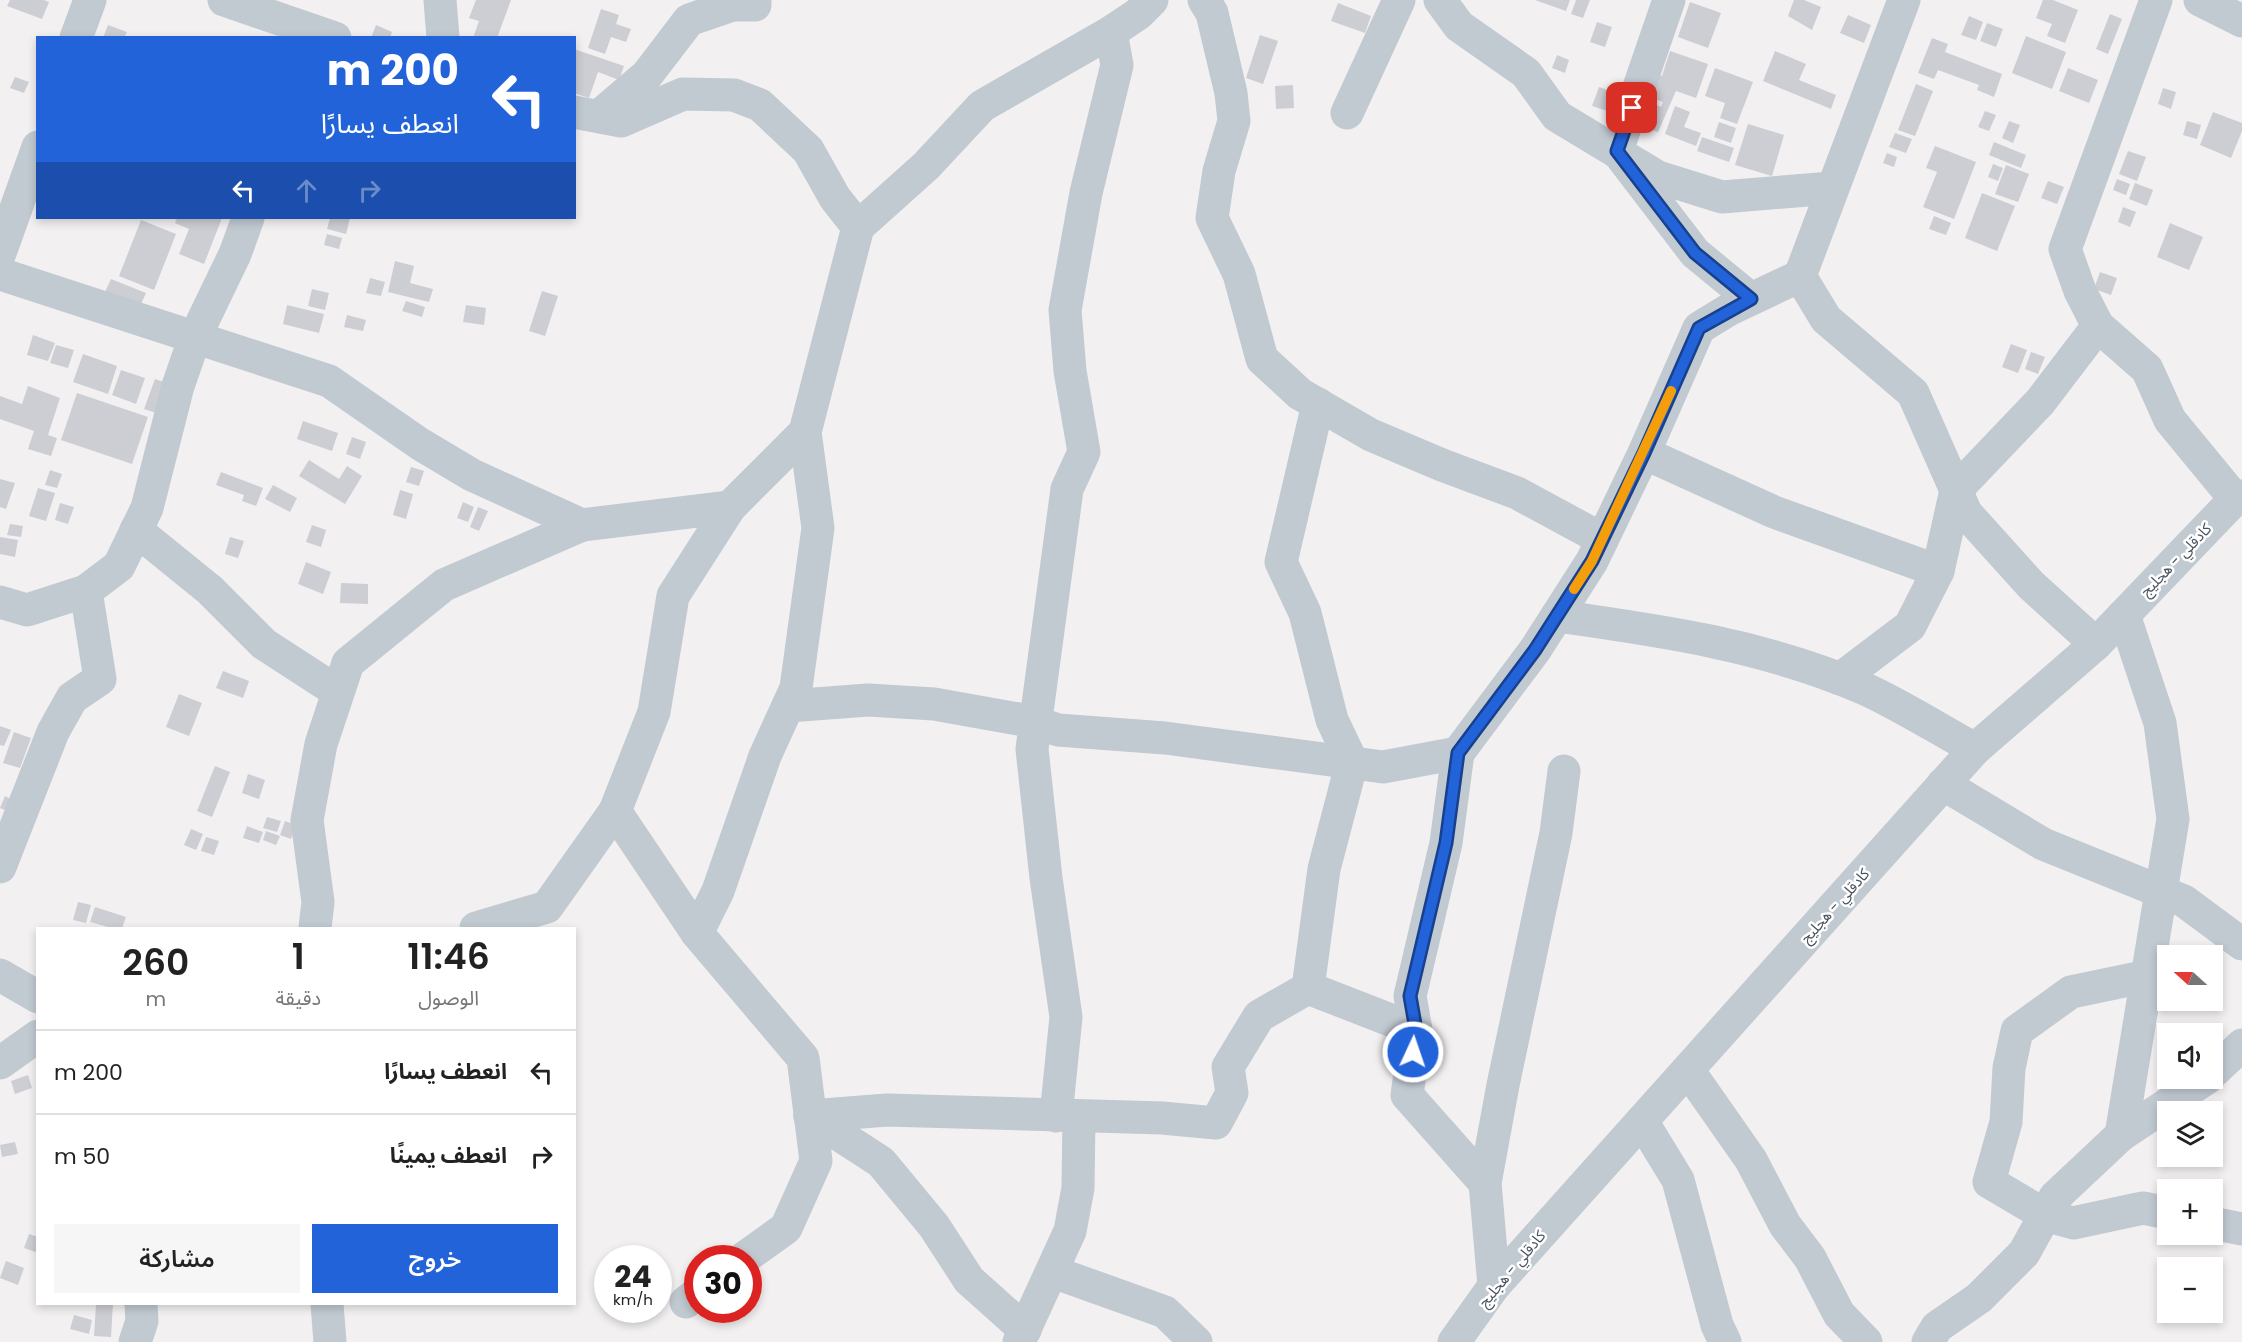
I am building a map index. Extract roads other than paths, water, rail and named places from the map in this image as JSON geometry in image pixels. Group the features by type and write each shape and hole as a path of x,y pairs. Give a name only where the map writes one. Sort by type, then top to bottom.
{"street":[{"path":"77,36 90,0"},
{"path":"224,0 329,36"},
{"path":"440,0 443,36"},
{"path":"587,114 647,75 689,20 733,5 755,5 755,0"},
{"path":"697,933 718,891 743,812 796,688 818,528 805,432 858,227 926,166 982,106 1111,32 1138,14 1152,0"},
{"path":"1204,0 1212,13 1231,93 1234,121 1219,171 1212,218 1239,274 1262,359 1300,394 1371,435 1517,493 1602,539"},
{"path":"1347,113 1399,0"},
{"path":"1440,0 1459,26 1526,73 1557,116 1658,177 1722,197 1832,188"},
{"path":"1617,151 1669,0"},
{"path":"1485,1183 1407,1095 1416,1030 1410,996 1446,843 1458,753 1535,650 1592,561 1644,453 1699,328 1751,299 1800,276 1904,0"},
{"path":"2156,0 2065,249 2080,291 2098,326 2147,369 2170,420 2238,498"},
{"path":"2200,0 2242,21"},
{"path":"810,1116 881,1162 934,1226 969,1280 1022,1336 1070,1232 1078,1188 1067,1116 1065,1017 1032,749 1067,489 1084,452 1070,371 1065,310 1086,193 1117,65 1111,32"},
{"path":"587,114 621,121 683,94 734,95 760,105 808,150 835,198 858,227"},
{"path":"1617,151 1695,253 1751,299"},
{"path":"0,253 36,153"},
{"path":"0,602 27,610 86,591 120,566 147,508 178,386 195,337 235,254 248,219"},
{"path":"0,274 329,381 420,444 472,475 582,525"},
{"path":"1800,276 1826,319 1913,393 1966,513 2031,585 2096,644"},
{"path":"1840,680 1910,626 1938,572 1956,490 2040,402 2098,326"},
{"path":"1308,988 1324,869 1352,762 1332,720 1305,613 1281,562 1318,404"},
{"path":"485,927 547,907 615,811 654,712 673,596 730,507 805,432"},
{"path":"1644,453 1774,512 1938,572"},
{"name":"كادقلي - هجليج","path":"1455,1342 1494,1286 1976,748 2096,644 2238,498"},
{"path":"315,927 318,902 307,820 321,744 348,663 444,585 582,525 730,507"},
{"path":"136,530 210,590 264,644 338,692"},
{"path":"0,867 53,732 72,699 99,679 86,591"},
{"path":"2121,1135 2173,819 2160,723 2124,615"},
{"path":"1557,616 1694,636 1759,651 1864,689 1976,748"},
{"path":"788,706 868,700 934,704 1035,722 1058,730 1165,738 1383,766 1458,753"},
{"path":"1494,1286 1485,1183 1503,1085 1556,833 1564,771"},
{"path":"1943,784 2043,844 2184,901 2242,944"},
{"path":"615,811 697,933 803,1058 816,1161 786,1227 762,1245"},
{"path":"0,975 36,997"},
{"path":"2148,976 2071,993 2017,1031 2010,1068 2006,1122 1989,1182 2045,1215 2073,1223 2143,1208 2157,1211"},
{"path":"810,1116 887,1110 1162,1118 1216,1124 1232,1093 1228,1067 1259,1016 1308,988"},
{"path":"1308,988 1416,1030"},
{"path":"0,1063 36,1037"},
{"path":"2223,1063 2242,1045"},
{"path":"1688,1070 1751,1160 1785,1225 1810,1258 1839,1314 1866,1342"},
{"path":"1929,1342 1937,1327 1979,1298 2024,1253 2055,1197 2121,1135 2190,1089"},
{"path":"1642,1121 1678,1180 1717,1325 1725,1342"},
{"path":"2223,1225 2242,1229"},
{"path":"1053,1272 1165,1312 1196,1342"},
{"path":"135,1342 142,1321 141,1305"},
{"path":"327,1305 330,1342"}]}
